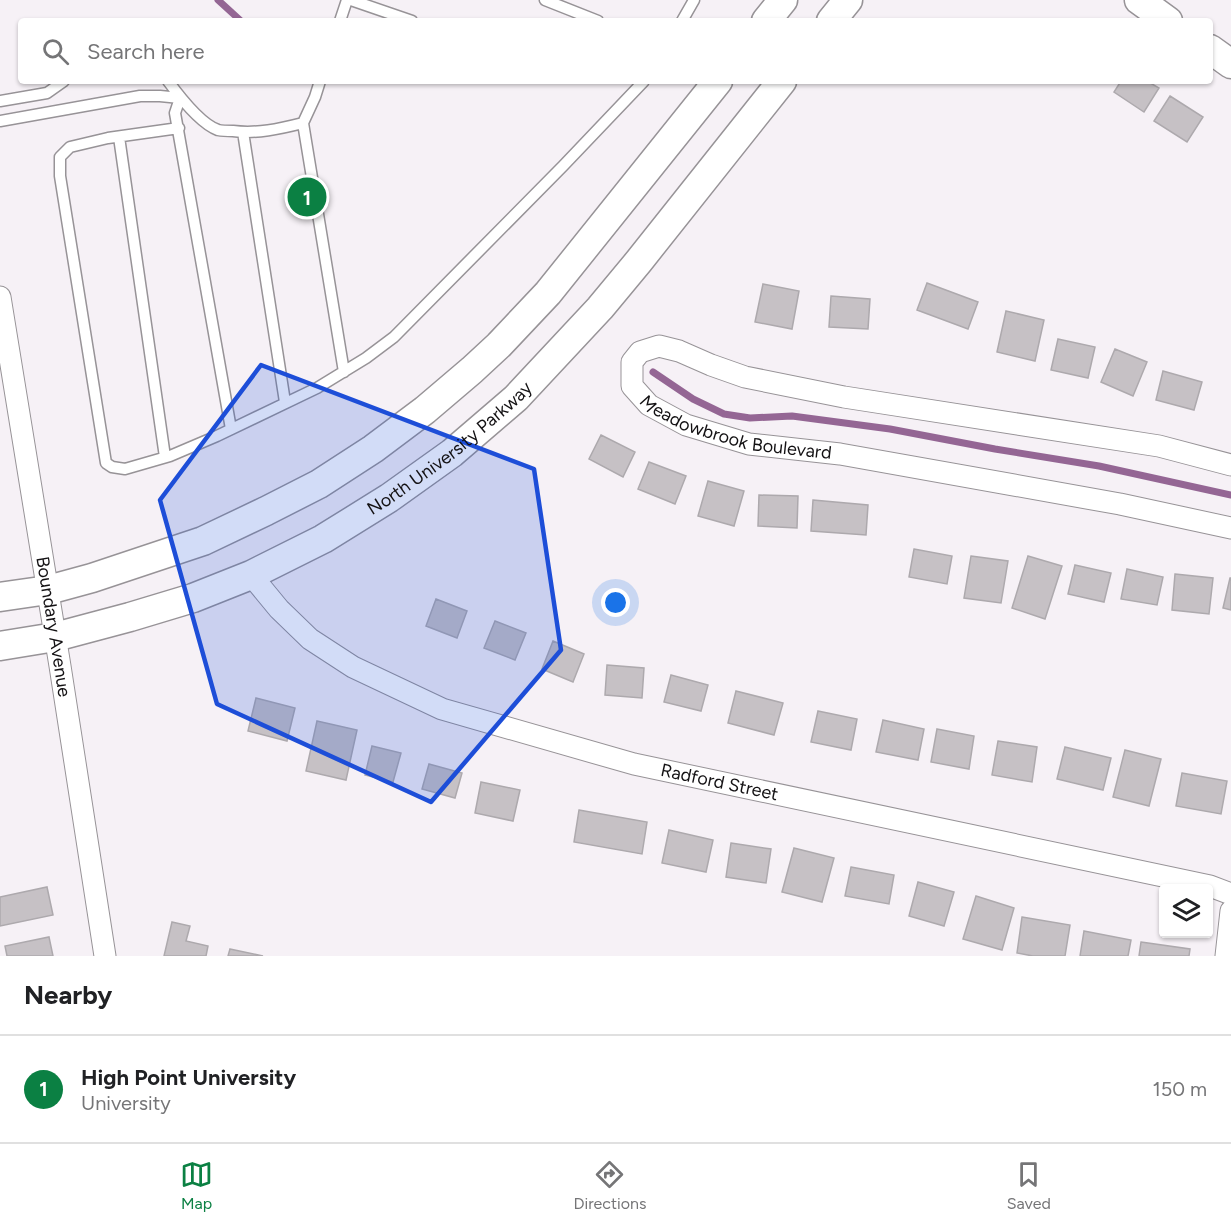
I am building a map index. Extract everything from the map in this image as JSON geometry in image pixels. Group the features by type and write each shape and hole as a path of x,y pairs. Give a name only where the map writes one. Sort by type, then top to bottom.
{"main road":[{"path":"768,18 783,0"},
{"path":"833,18 848,0"},
{"path":"1139,0 1164,18"},
{"path":"1213,51 1231,64"},
{"path":"0,597 48,590 92,578 203,540 266,512 319,484 373,449 425,410 499,345 548,293 716,84"},
{"name":"North University Parkway","path":"0,646 55,637 130,617 193,598 251,575 323,539 389,498 452,453 516,398 607,301 781,84"}],"street":[{"name":"Boundary Avenue","path":"0,297 105,956"},
{"name":"Meadowbrook Boulevard","path":"1231,465 1159,446 844,398 745,377 659,346 640,352 632,362 632,386 649,405 686,425 749,444 840,454 1108,502 1231,528"},
{"name":"Radford Street","path":"251,575 279,609 310,639 353,668 442,709 634,764 1210,886 1231,894"},
{"path":"1226,956 1231,910"}],"lane":[{"path":"341,18 349,0 403,18"},
{"path":"545,0 590,18"},
{"path":"684,18 694,0"},
{"path":"0,101 47,93 60,84"},
{"path":"170,84 180,98 201,119 218,129 243,132 272,131 303,123"},
{"path":"319,84 303,123 344,372"},
{"path":"179,128 70,147 60,157 60,177 106,463 112,467 125,469 165,457 231,429 317,388 366,358 394,337 641,84"},
{"path":"47,93 51,112"},
{"path":"0,121 140,96 180,98"},
{"path":"180,98 175,113 231,429"},
{"path":"243,132 285,402"},
{"path":"119,137 165,457"}],"highlighted area":[{"path":"261,365 534,469 561,650 431,802 217,704 160,500"}],"building":[{"path":"1119,84 1152,84 1159,88 1144,112 1114,92"},
{"path":"1170,96 1203,117 1187,142 1154,121"},
{"path":"927,283 978,302 968,329 917,310"},
{"path":"763,284 799,291 792,329 755,322"},
{"path":"831,296 870,299 868,329 829,327"},
{"path":"1006,311 1044,320 1035,361 997,352"},
{"path":"1058,339 1095,347 1088,378 1051,370"},
{"path":"1115,349 1147,362 1133,396 1101,382"},
{"path":"1163,371 1202,382 1194,410 1156,400"},
{"path":"601,435 635,452 623,477 589,459"},
{"path":"649,462 686,476 675,504 638,489"},
{"path":"708,481 744,491 734,526 698,516"},
{"path":"759,495 798,496 797,528 758,526"},
{"path":"813,500 868,505 866,535 811,531"},
{"path":"914,549 952,556 947,584 909,577"},
{"path":"971,556 1008,561 1001,603 964,598"},
{"path":"1028,556 1062,566 1045,619 1012,608"},
{"path":"1075,565 1111,573 1104,602 1068,594"},
{"path":"1127,569 1163,577 1157,605 1121,599"},
{"path":"1175,574 1213,578 1209,614 1172,610"},
{"path":"1231,578 1231,610 1223,608"},
{"path":"436,599 467,611 457,638 426,626"},
{"path":"495,621 526,633 515,660 484,648"},
{"path":"553,641 584,654 573,682 542,669"},
{"path":"607,665 644,668 642,698 605,695"},
{"path":"671,675 708,685 701,711 664,702"},
{"path":"736,691 783,703 774,735 728,723"},
{"path":"256,698 295,708 287,741 248,731"},
{"path":"818,711 857,719 851,750 811,742"},
{"path":"883,720 924,729 918,760 876,752"},
{"path":"317,721 357,730 346,780 306,771"},
{"path":"937,729 974,736 969,769 931,762"},
{"path":"998,741 1037,747 1032,782 992,775"},
{"path":"372,746 401,753 393,782 365,775"},
{"path":"1065,747 1111,758 1103,790 1057,779"},
{"path":"1125,750 1161,759 1149,806 1113,797"},
{"path":"429,764 462,773 455,798 422,789"},
{"path":"1182,773 1227,781 1221,814 1176,806"},
{"path":"481,782 520,790 513,821 475,813"},
{"path":"579,810 647,822 642,854 574,842"},
{"path":"669,830 713,840 706,872 662,863"},
{"path":"731,843 771,849 766,883 726,877"},
{"path":"794,848 834,858 822,902 782,892"},
{"path":"851,867 894,875 889,904 845,896"},
{"path":"918,882 954,892 944,926 909,916"},
{"path":"47,887 53,915 0,926 0,897"},
{"path":"976,896 1014,908 1002,950 963,939"},
{"path":"1022,917 1070,925 1065,956 1033,956 1017,953"},
{"path":"172,922 190,926 186,941 208,946 206,956 164,956"},
{"path":"1084,931 1131,940 1128,956 1080,956"},
{"path":"49,937 53,956 7,956 5,946"},
{"path":"1141,942 1190,949 1189,956 1139,956"},
{"path":"230,949 263,956 228,956"}],"waterway":[{"path":"218,0 238,18"},
{"path":"653,372 693,399 724,414 750,418 792,416 890,429 1099,466 1231,495"}],"place":[{"name":"High Point University","path":"307,197"}]}
